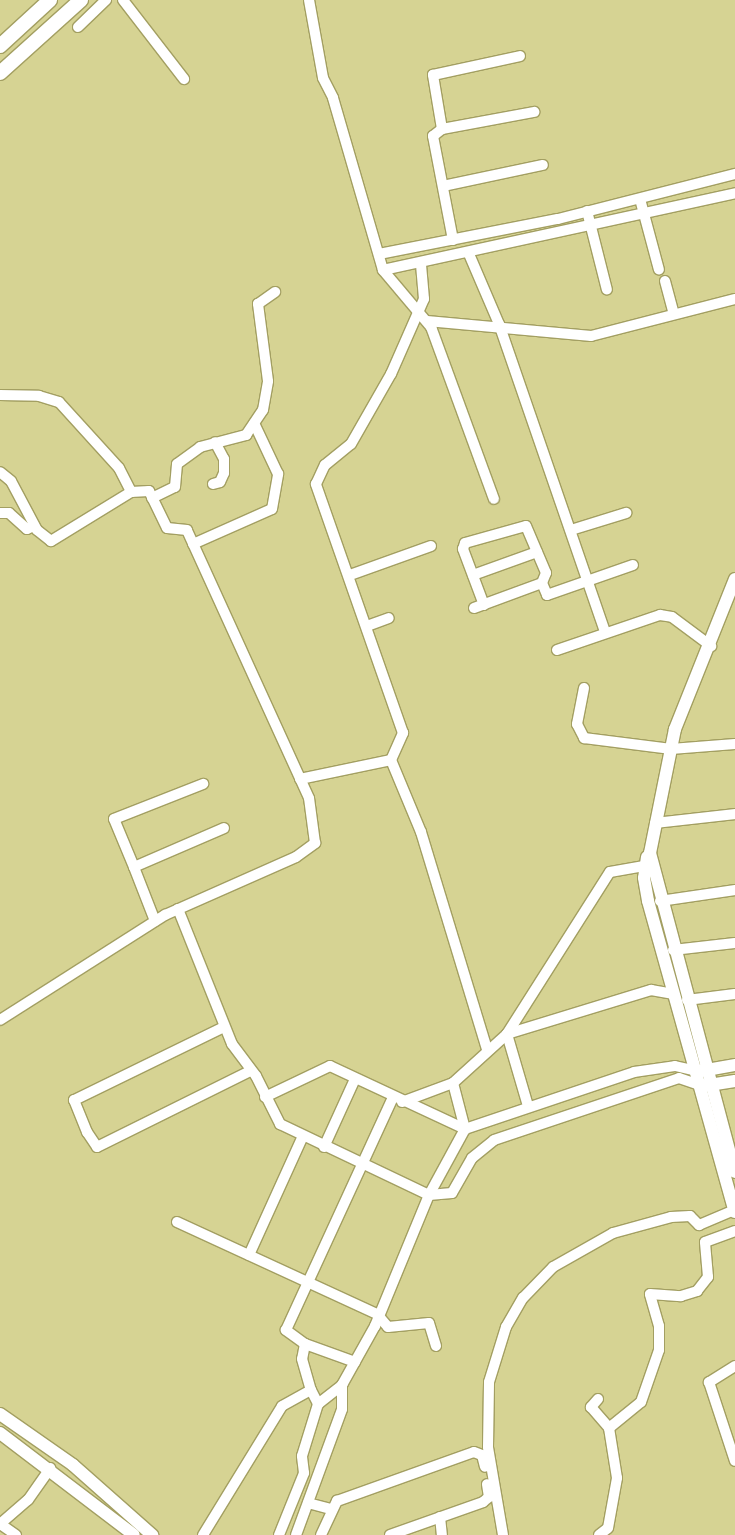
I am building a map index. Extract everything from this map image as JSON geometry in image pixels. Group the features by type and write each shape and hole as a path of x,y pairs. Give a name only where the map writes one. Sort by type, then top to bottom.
{"main road":[{"path":"0,46 50,0"},
{"path":"0,74 80,0"}],"street":[{"path":"78,27 106,0"},
{"path":"123,0 184,79"},
{"path":"309,0 323,78 333,98 383,270 427,321 494,498"},
{"path":"442,129 433,76 520,56"},
{"path":"453,240 433,136 442,129 534,112"},
{"path":"443,186 543,165"},
{"path":"379,254 587,211 735,174"},
{"path":"383,270 469,254 735,193"},
{"path":"640,199 659,270"},
{"path":"587,211 606,290"},
{"path":"469,254 499,324 571,530 604,632"},
{"path":"421,264 424,299 391,374 351,444 325,465 316,484 350,575 403,732 391,760 421,832 487,1049"},
{"path":"665,281 674,314"},
{"path":"152,498 176,487 177,464 200,447 246,435 267,401 268,381 258,304 274,292"},
{"path":"427,321 499,324 591,336 735,299"},
{"path":"0,395 39,396 59,402 119,468 131,492"},
{"path":"193,544 272,509 278,474 254,422"},
{"path":"213,484 220,482 224,473 224,459 215,442"},
{"path":"0,472 11,481 34,526 51,541 131,492 149,491 167,528 187,530 300,779 311,806 315,843 296,857 155,921 0,1020"},
{"path":"0,513 9,513 28,529 34,526"},
{"path":"571,530 626,513"},
{"path":"523,525 537,552 546,577 542,583 479,607 473,576 463,549 466,543 523,525"},
{"path":"350,575 431,546"},
{"path":"473,576 537,552"},
{"path":"542,583 547,595 633,565"},
{"path":"702,1071 674,994 648,901 648,867 670,749 711,646 735,579"},
{"path":"557,650 604,632 660,615 672,617 711,646"},
{"path":"367,626 388,618"},
{"path":"584,688 577,724 584,738 670,749 735,744"},
{"path":"300,779 391,760"},
{"path":"155,921 114,819 203,784"},
{"path":"655,823 735,814"},
{"path":"134,867 224,828"},
{"path":"504,1535 488,1447 488,1402 498,1349 523,1298 553,1267 613,1233 672,1217 690,1216 699,1224 735,1211 705,1086 687,1000 660,901 648,867"},
{"path":"528,1106 507,1034 604,880 619,868 648,867"},
{"path":"660,901 735,890"},
{"path":"178,909 224,1027 280,1124 302,1138 429,1195 452,1193 472,1158 494,1140 679,1078 705,1086 735,1081"},
{"path":"673,950 735,943"},
{"path":"355,1362 305,1344 286,1330 361,1163 398,1099 453,1083 463,1078 487,1049 507,1034 651,990 674,994"},
{"path":"687,1000 735,994"},
{"path":"224,1027 74,1100 87,1132 97,1148 250,1071"},
{"path":"279,1535 304,1473 302,1456 318,1404 342,1385 375,1326 377,1314 395,1282 429,1195 465,1129 528,1106 634,1072 675,1066 702,1071 735,1065"},
{"path":"265,1097 330,1066 465,1129"},
{"path":"324,1147 356,1079"},
{"path":"453,1083 465,1129"},
{"path":"705,1086 735,1172"},
{"path":"249,1255 302,1138"},
{"path":"177,1222 309,1281 377,1314 391,1328 429,1323 436,1346"},
{"path":"609,1428 641,1402 651,1381 660,1326 650,1294 681,1296 697,1292 708,1278 710,1262 705,1242 735,1231"},
{"path":"305,1344 302,1359 311,1390 318,1404"},
{"path":"735,1366 709,1382 735,1461"},
{"path":"296,1535 342,1408 342,1385"},
{"path":"203,1535 278,1410 311,1390"},
{"path":"598,1399 592,1408 609,1428 617,1478 608,1528 599,1535"},
{"path":"0,1414 73,1465 152,1535"},
{"path":"2,1436 50,1468 134,1535"},
{"path":"320,1535 330,1509 337,1501 480,1452 488,1497 390,1535"},
{"path":"16,1535 0,1524 28,1500 50,1468"},
{"path":"304,1473 318,1478"},
{"path":"308,1503 330,1509"},
{"path":"440,1517 442,1535"}]}
